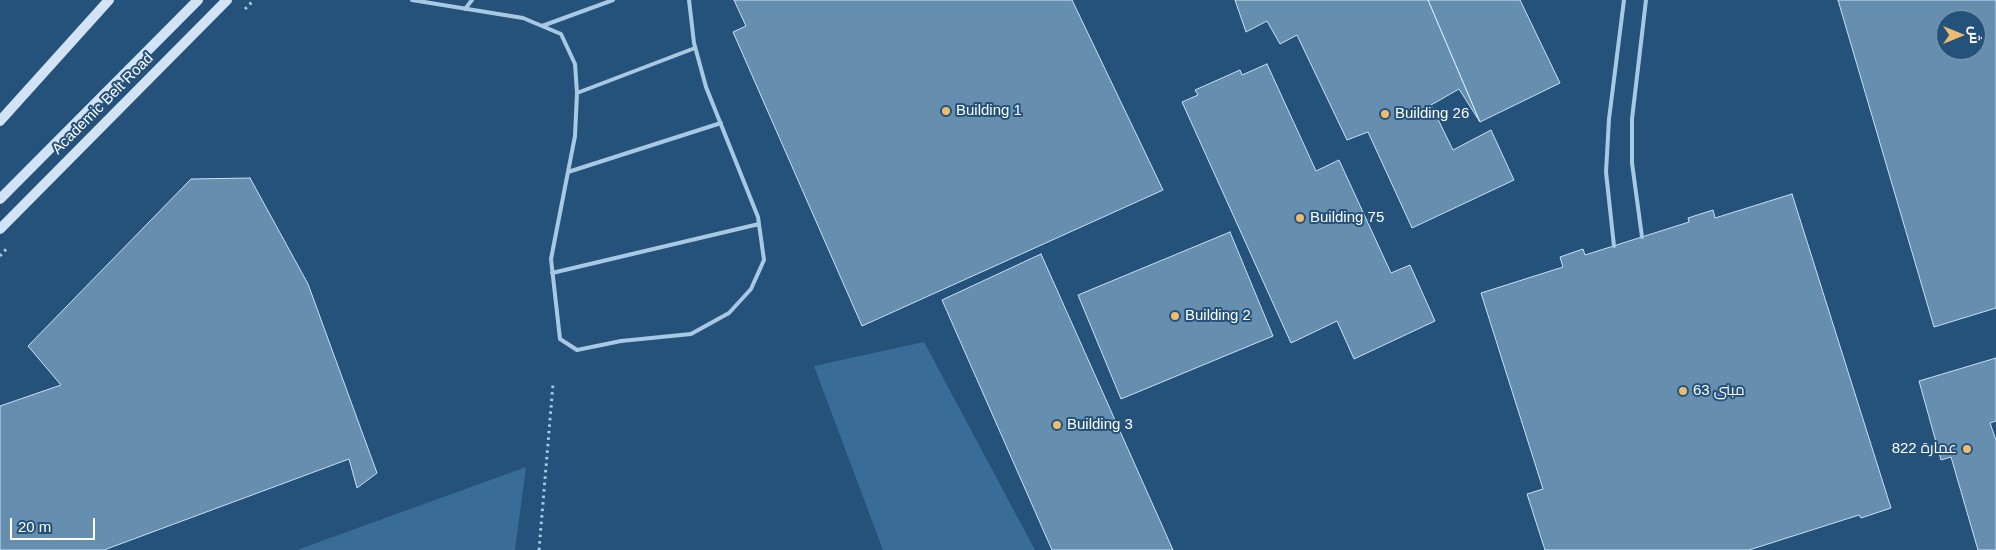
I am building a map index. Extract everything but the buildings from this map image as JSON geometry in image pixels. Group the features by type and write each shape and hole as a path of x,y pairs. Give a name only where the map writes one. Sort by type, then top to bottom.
{"street":[{"path":"0,121 109,0"},
{"name":"Academic Belt Road","path":"0,199 198,0"},
{"name":"Academic Belt Road","path":"0,229 227,0"}],"lane":[{"path":"412,0 523,18 562,34 574,64 577,93 574,136 551,259 560,339 577,350 621,341 691,334 729,314 751,289 764,260 758,224 741,170 706,87 695,48 689,0"},
{"path":"464,9 472,0"},
{"path":"542,26 613,0"},
{"path":"1614,246 1606,172 1609,119 1624,0"},
{"path":"1642,237 1632,163 1632,119 1646,0"},
{"path":"577,93 695,48"},
{"path":"568,172 721,123"},
{"path":"552,273 758,224"}],"path":[{"path":"539,550 554,384"}],"shaded area":[{"path":"924,342 1035,550 883,550 814,366"},
{"path":"526,467 515,550 297,550"}],"place":[{"name":"Building 1","path":"946,111"},
{"name":"Building 26","path":"1385,114"},
{"name":"Building 75","path":"1300,218"},
{"name":"Building 2","path":"1175,316"},
{"name":"مبنى 63","path":"1683,391"},
{"name":"Building 3","path":"1057,425"},
{"name":"عمارة 822","path":"1967,449"}]}
